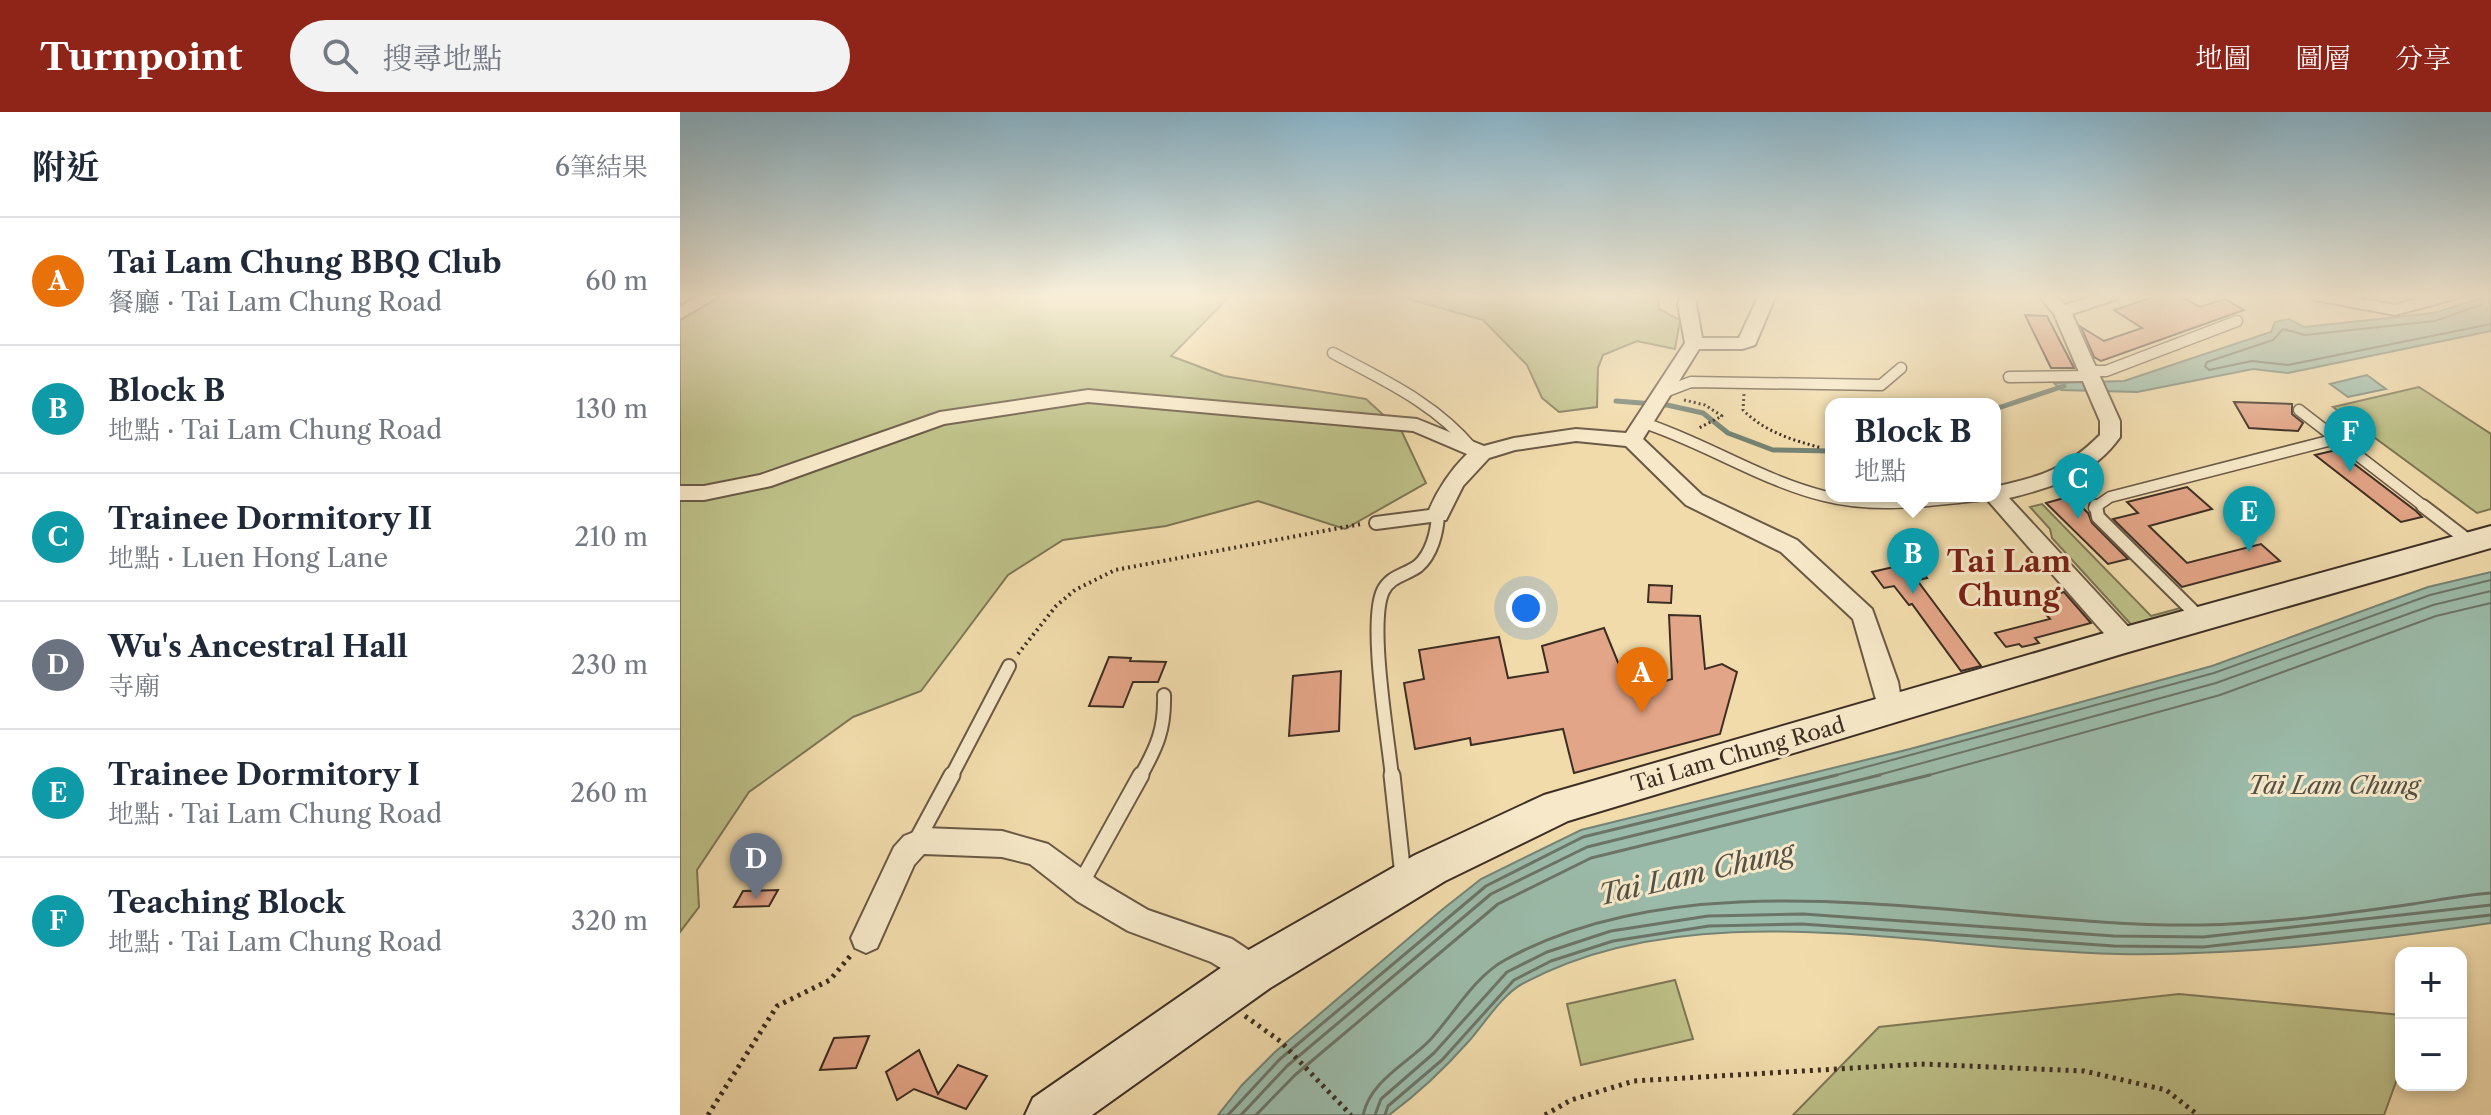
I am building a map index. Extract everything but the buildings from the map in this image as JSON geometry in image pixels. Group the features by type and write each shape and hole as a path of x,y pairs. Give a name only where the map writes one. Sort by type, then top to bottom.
{"street":[{"path":"680,493 704,493 764,481 940,418 1079,397 1125,398 1417,425 1477,451 1576,435 1650,410 1694,343 1747,342"},
{"path":"2001,493 2049,481 2081,466 2110,437 2110,421 2074,342"},
{"path":"1650,410 1694,500 1789,546 1864,615 1885,682 1890,710"},
{"path":"1438,515 1445,495 1477,451"},
{"path":"2001,502 2125,640"},
{"name":"Tai Lam Chung Road","path":"1050,1115 1254,972 1404,884 1558,807 2200,618 2480,540"},
{"path":"866,938 904,856 914,845 924,841 1002,844 1038,853 1080,885 1139,921 1221,950 1254,972"}],"lane":[{"path":"2009,377 2088,376 2182,342"},
{"path":"1333,353 1435,412 1459,429 1477,451"},
{"path":"1825,496 1725,457 1672,430 1650,410 1691,382 1881,385 1901,368"},
{"path":"2299,410 2480,540"},
{"path":"2200,618 2098,517 2094,507 2110,497 2336,439"},
{"path":"1868,502 1891,505 1920,502"},
{"path":"1376,523 1438,515 1437,531 1419,565 1390,581 1382,592 1377,639 1404,884"},
{"path":"914,845 1009,666"},
{"path":"1080,885 1154,752 1165,721 1164,695"}],"path":[{"path":"1747,382 1743,410 1753,421 1778,436 1822,448"},
{"path":"1650,410 1670,397 1705,405 1722,416 1698,428"},
{"path":"1009,666 1057,605 1093,577 1132,562 1231,551 1328,528 1376,523"},
{"path":"708,1115 777,1006 830,980 866,938"},
{"path":"1218,998 1280,1041 1351,1115"},
{"path":"1545,1115 1571,1100 1634,1081 1921,1064 2084,1071 2166,1090 2198,1115"}],"green space":[{"path":"680,342 1185,342 1171,356 1224,376 1366,399 1402,432 1426,483 1345,529 1258,501 1166,526 1063,540 1008,575 921,691 853,717 749,792 697,870 699,907 680,932"},
{"path":"1504,342 1635,342 1603,355 1598,368 1597,407 1559,412 1542,398 1527,365"},
{"path":"1641,342 1676,342 1675,349"},
{"path":"2419,387 2491,434 2491,509 2477,513 2333,407"},
{"path":"2042,504 2151,616 2180,608 2189,617 2138,632 2052,538 2050,529 2030,507"},
{"path":"1675,980 1693,1039 1581,1065 1567,1004"},
{"path":"2179,994 2395,1014 2395,1085 2384,1115 1793,1115 1879,1027"}],"water":[{"path":"2242,342 2439,342 2288,373 2253,369 2137,392 2061,390 2054,383 2124,381"},
{"path":"2367,375 2386,389 2348,397 2330,384"},
{"name":"Tai Lam Chung","path":"2491,572 2491,923 2305,946 2165,954 2046,951 1815,932 1737,932 1662,939 1590,955 1522,984 1500,1002 1441,1070 1389,1115 1218,1115 1275,1052 1481,879 1581,830 1910,749 2212,666 2428,587"}],"waterway":[{"path":"2001,407 2064,386"},
{"path":"1616,401 1667,405 1703,413 1728,433 1773,450 1825,451"}],"place":[{"name":"Teaching Block","path":"2350,472"},
{"name":"Trainee Dormitory II","path":"2078,519"},
{"name":"Trainee Dormitory I","path":"2249,552"},
{"name":"Block B","path":"1913,594"},
{"name":"Tai Lam Chung BBQ Club","path":"1642,713"},
{"name":"Wu's Ancestral Hall","path":"756,899"}],"district":[{"name":"Tai Lam Chung","path":"2009,579"}]}
